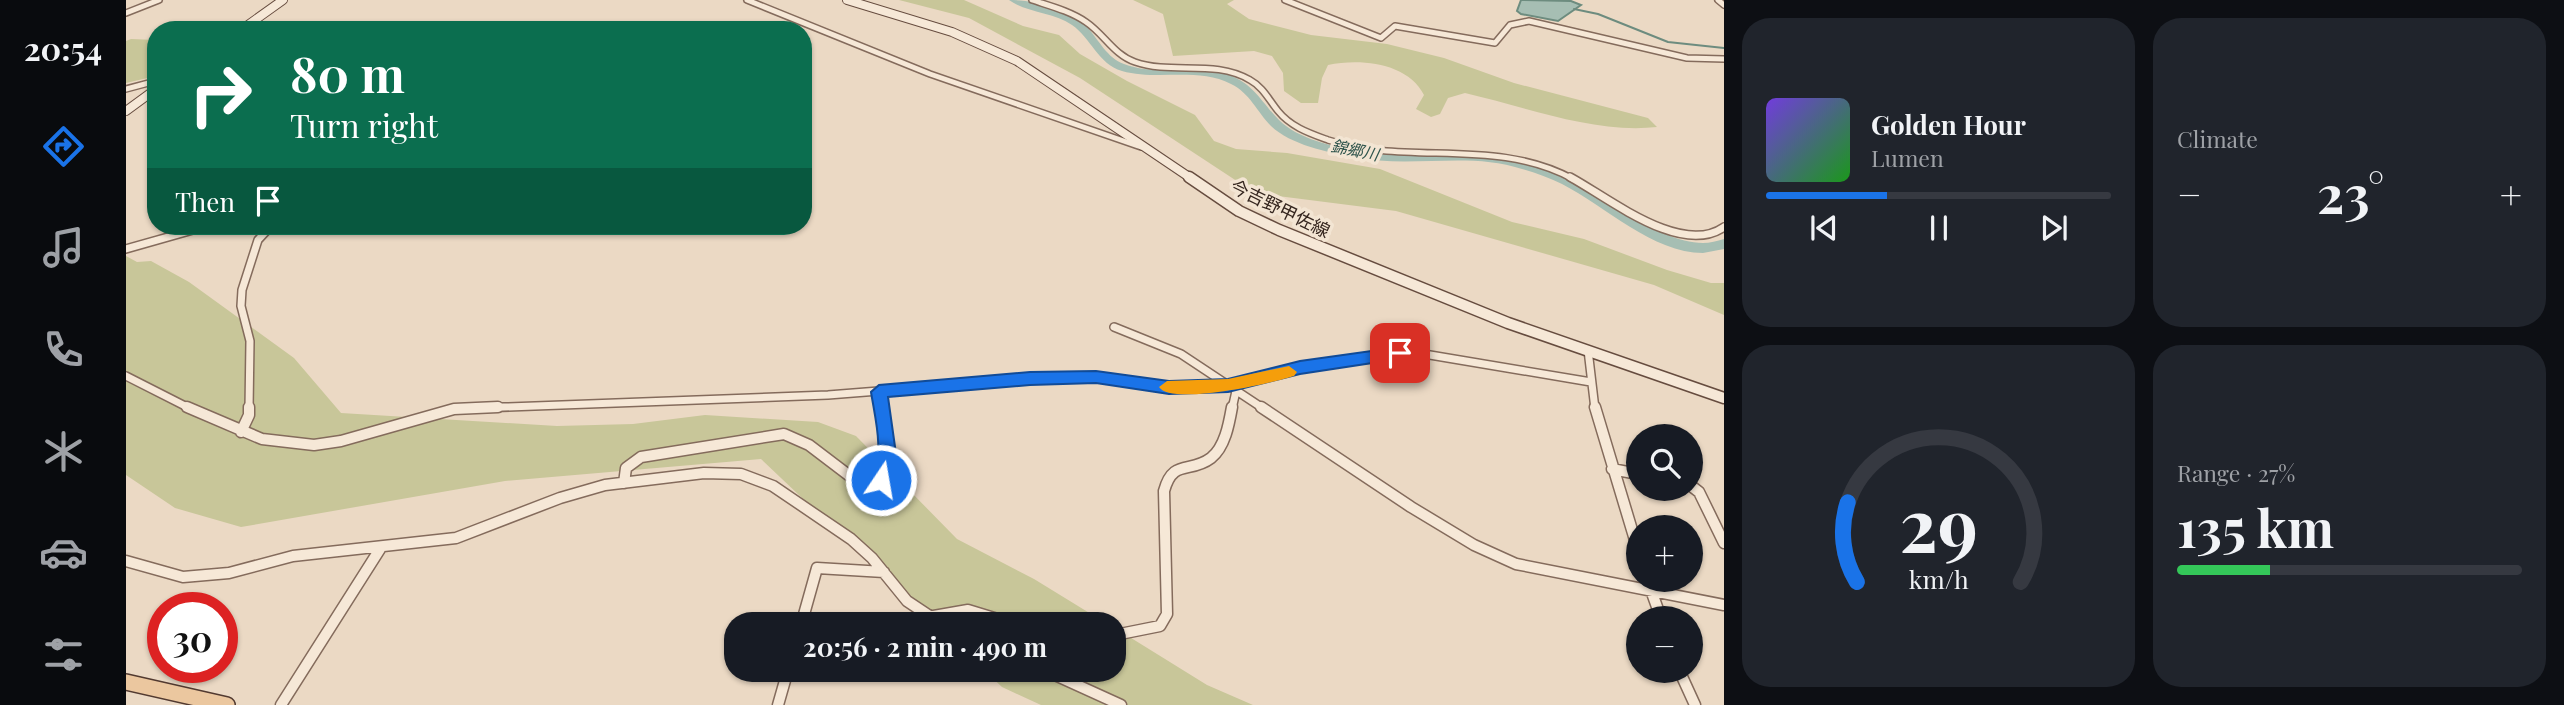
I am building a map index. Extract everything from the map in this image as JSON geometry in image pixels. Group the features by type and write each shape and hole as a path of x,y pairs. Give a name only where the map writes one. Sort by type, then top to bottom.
{"main road":[{"path":"254,21 283,0"},
{"name":"今吉野甲佐線","path":"847,0 935,26 1017,61 1239,211 1279,230 1508,323 1724,398"},
{"path":"126,111 147,96"},
{"path":"126,682 227,705"}],"street":[{"path":"126,13 159,0"},
{"path":"747,0 799,21"},
{"path":"1032,0 1085,21 1116,52 1136,63 1211,68 1245,77 1256,83 1285,121 1324,138 1387,151 1468,150 1522,158 1575,178 1634,213 1679,234 1709,236 1724,227"},
{"path":"1285,0 1376,37 1385,37 1395,26 1495,43 1510,25 1529,22 1687,58 1724,59"},
{"path":"1718,0 1724,5"},
{"path":"812,26 930,74 1147,149"},
{"path":"126,89 147,83"},
{"path":"126,249 176,235"},
{"path":"241,432 249,415 247,377 250,341 241,306 242,290 258,240 263,235"},
{"path":"1114,327 1181,354 1474,545 1516,564 1652,593 1724,605"},
{"path":"1588,350 1596,418 1627,515"},
{"path":"126,376 241,432 280,444 306,445 339,441 454,409 879,392 1030,379 1096,377 1169,387 1232,388 1300,368 1381,354 1418,353 1591,382"},
{"path":"1126,634 1153,630 1163,620 1169,597 1164,491 1168,477 1182,466 1202,464 1212,458 1221,446 1232,388"},
{"path":"624,483 626,468 641,457 784,434 806,440 855,481 873,484 881,480 888,461 879,392"},
{"path":"1612,469 1626,472"},
{"path":"126,561 183,577 229,573 293,556 380,549 456,538 560,498 624,483 704,473 741,474 757,478 851,539 884,572 907,601 921,612"},
{"path":"1703,501 1724,543"},
{"path":"281,705 380,549"},
{"path":"805,612 817,568 884,572"},
{"path":"1652,593 1657,606"},
{"path":"957,612 975,612"},
{"path":"778,705 785,682"},
{"path":"1070,682 1121,705"},
{"path":"1685,683 1695,705"}],"shaded area":[{"path":"899,0 964,0 1023,26 1059,35 1080,54 1195,115 1214,141 1236,149 1287,153 1380,169 1512,222 1584,239 1667,270 1711,283 1724,283 1724,315 1654,285 1396,211 1255,193 1080,78 969,18"},
{"path":"1133,0 1234,0 1227,4 1249,19 1311,35 1387,44 1444,58 1514,83 1648,118 1657,127 1609,127 1585,123 1465,93 1448,98 1440,114 1431,117 1416,109 1424,95 1417,84 1407,76 1382,65 1355,62 1328,65 1322,78 1318,103 1301,103 1284,91 1283,73 1272,56 1254,51 1173,56 1163,14"},
{"path":"1521,0 1571,1 1581,5 1558,21 1521,14 1517,11"},
{"path":"147,40 147,78 126,83 126,41"},
{"path":"126,256 137,262 151,261 189,282 294,358 341,413 557,426 633,424 705,415 818,422 856,436 957,539 1034,579 1088,612 922,612 761,459 505,481 241,527 175,508 126,475"},
{"path":"1126,635 1207,685 1253,705 1041,705 997,682 1126,682"}],"waterway":[{"name":"錦郷川","path":"1014,0 1055,13 1078,24 1109,60 1123,68 1152,73 1210,73 1237,82 1251,93 1281,128 1316,144 1359,155 1388,158 1481,157 1513,162 1567,182 1634,223 1681,244 1703,248 1724,244"},
{"path":"1574,9 1598,14 1668,42 1724,48"}],"slow traffic":[{"path":"1167,387 1228,385 1289,372"}],"route":[{"path":"881,480 888,461 888,447 879,392 1030,379 1096,377 1169,387 1228,385 1277,376 1300,368 1400,353"}]}
